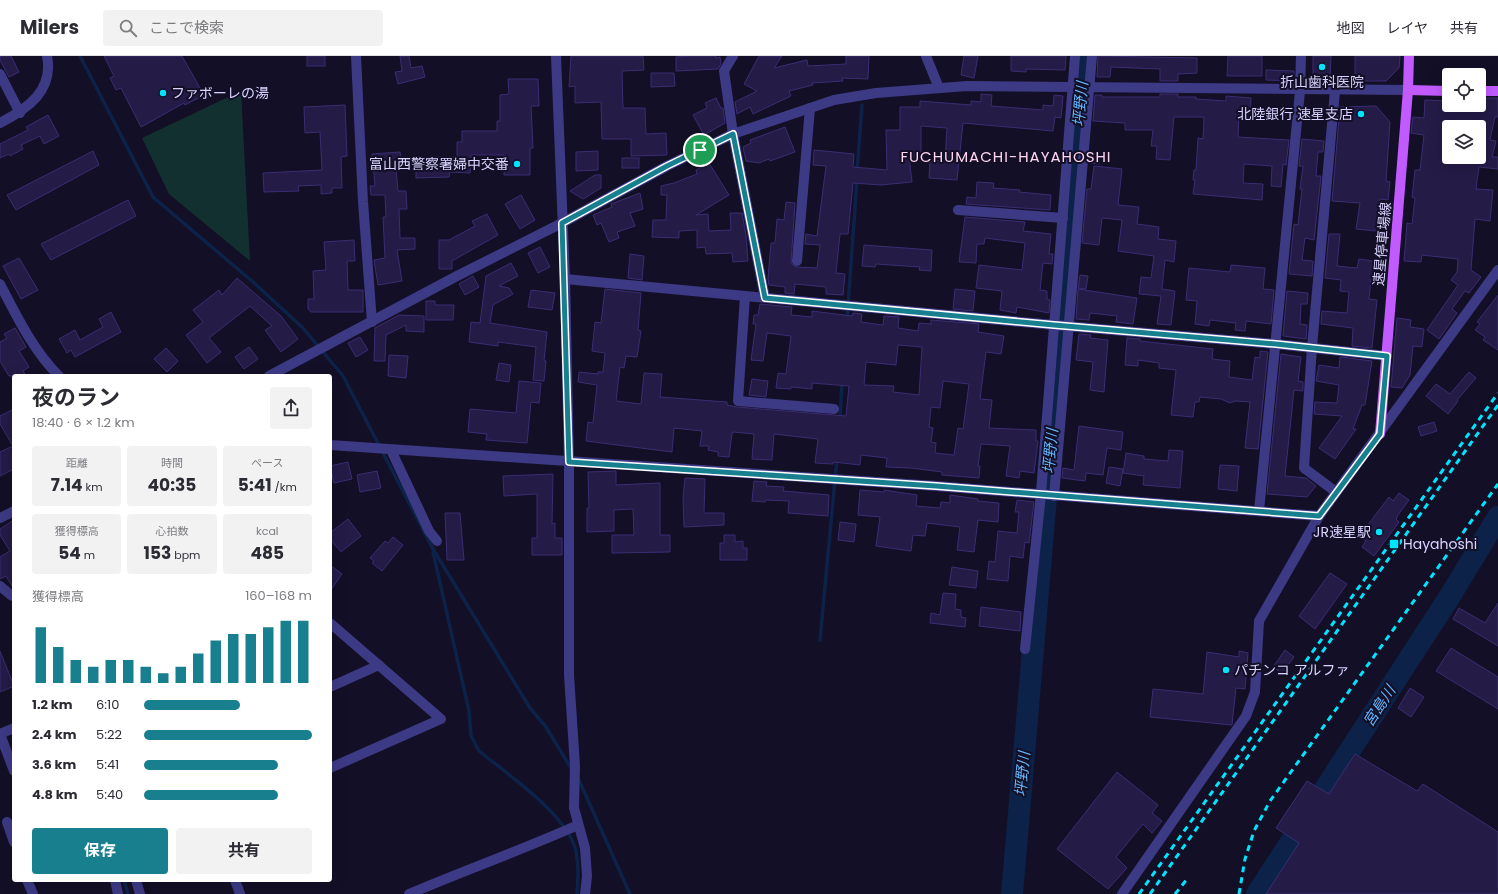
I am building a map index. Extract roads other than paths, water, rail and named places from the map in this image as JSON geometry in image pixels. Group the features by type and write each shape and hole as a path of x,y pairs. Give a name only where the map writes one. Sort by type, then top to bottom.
{"main road":[{"name":"速星停車場線","path":"1380,434 1408,90 1409,56"},
{"path":"1408,90 1442,91"},
{"path":"1486,91 1498,91"}],"street":[{"path":"0,123 20,113 35,101 43,87 47,73 47,56"},
{"path":"356,56 363,202 372,322"},
{"path":"556,56 565,279 569,462 570,675 575,766 574,808 585,848 587,876 585,894"},
{"path":"733,56 724,71 733,134 765,298"},
{"path":"926,56 939,88"},
{"path":"1025,649 1041,494 1075,56"},
{"path":"1054,496 1092,56"},
{"path":"1260,511 1300,90 1301,56"},
{"path":"0,74 20,113"},
{"path":"273,374 455,277 562,223 667,166 733,134 834,100 876,93 968,86 1335,91 1408,90"},
{"path":"1335,91 1312,347 1304,468 1336,492"},
{"path":"797,261 810,108"},
{"path":"958,210 1063,218"},
{"path":"1122,894 1246,716 1255,692 1259,621 1319,516 1498,270"},
{"path":"565,279 1069,327 1312,347 1387,356"},
{"path":"0,284 19,320 52,369 58,374"},
{"path":"745,296 738,401 834,409"},
{"path":"332,445 1041,494 1319,516"},
{"path":"388,450 429,531 438,541"},
{"path":"0,518 12,512"},
{"path":"0,586 12,596"},
{"path":"332,625 380,665 441,720 332,767"},
{"path":"332,686 380,665"},
{"path":"12,729 0,734 12,767"},
{"path":"7,822 12,836"},
{"path":"409,894 476,865 518,851 578,825"},
{"path":"28,882 33,894"},
{"path":"115,882 118,894"},
{"path":"137,882 140,894"},
{"path":"235,882 237,893"}],"waterway":[{"path":"80,56 153,197 253,282 303,328 343,376 433,549 530,708 546,727 572,770"},
{"name":"坪野川","path":"1012,894 1084,56"},
{"path":"857,172 862,105"},
{"path":"847,320 857,180"},
{"path":"840,420 842,382"},
{"path":"820,640 837,458"},
{"name":"宮島川","path":"1257,894 1450,596 1498,517"},
{"path":"433,552 469,711 471,736 479,751 535,796 561,823 571,837 576,851 578,867 577,894"},
{"path":"578,778 630,894"},
{"path":"125,882 128,894"}],"railway":[{"path":"1139,894 1498,393"},
{"path":"1150,894 1498,405"},
{"path":"1239,894 1245,859 1254,831 1270,801 1498,484"},
{"path":"1175,894 1188,878"}],"place":[{"name":"折山歯科医院","path":"1322,67"},
{"name":"ファボーレの湯","path":"163,93"},
{"name":"北陸銀行 速星支店","path":"1361,114"},
{"name":"富山西警察署婦中交番","path":"517,164"},
{"name":"JR速星駅","path":"1379,532"},
{"name":"Hayahoshi","path":"1394,544"},
{"name":"パチンコ アルファ","path":"1226,670"}],"district":[{"name":"FUCHUMACHI-HAYAHOSHI","path":"1006,156"}]}
